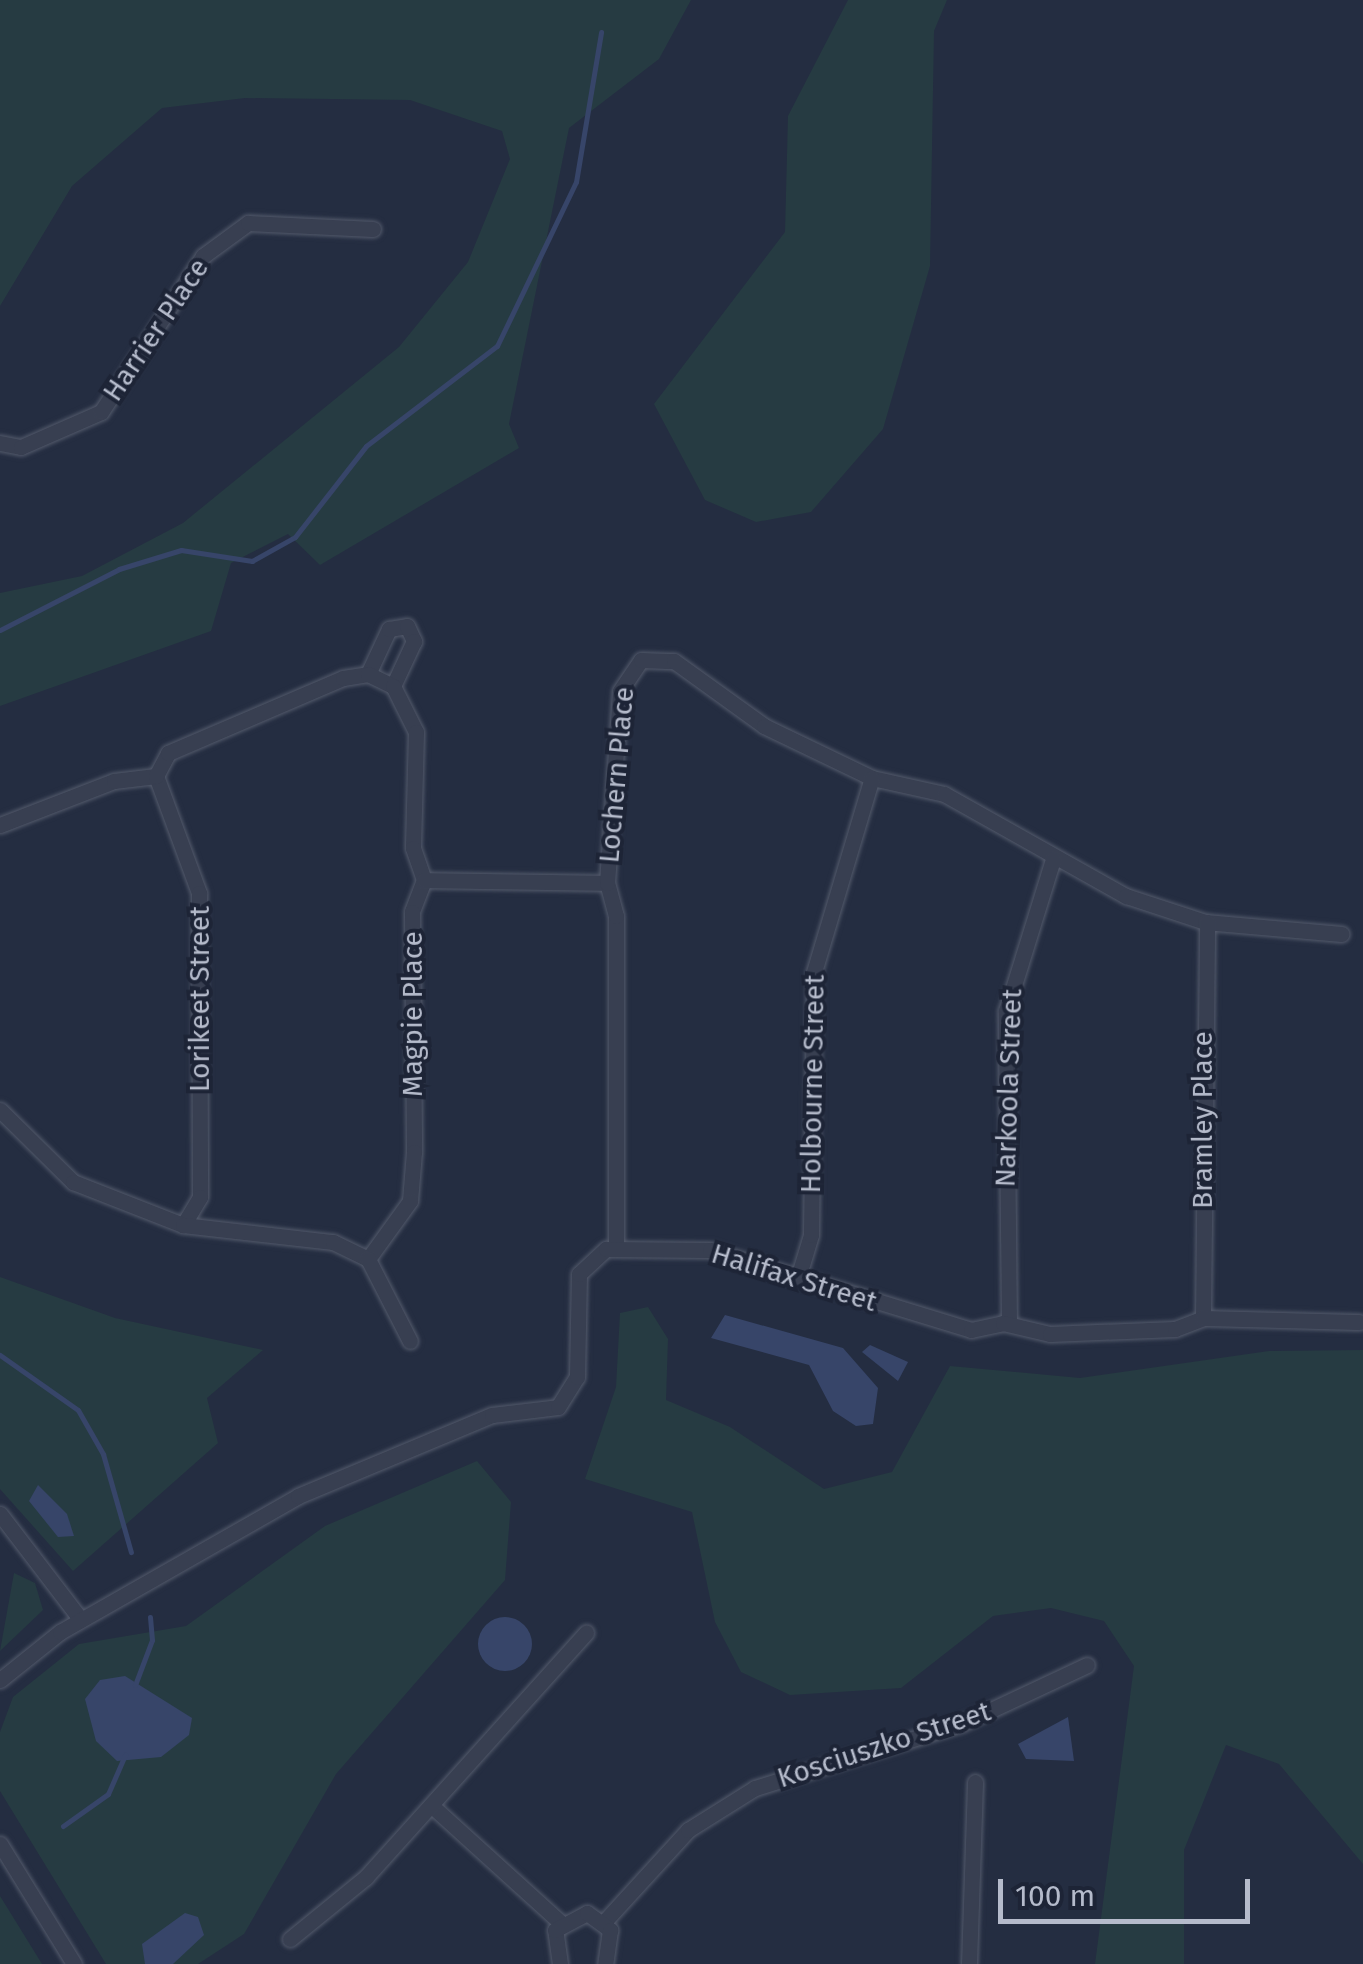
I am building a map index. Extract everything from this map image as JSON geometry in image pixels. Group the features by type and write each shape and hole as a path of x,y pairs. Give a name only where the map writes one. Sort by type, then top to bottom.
{"street":[{"name":"Harrier Place","path":"0,443 21,447 101,412 203,256 248,223 373,229"},
{"path":"0,825 114,781 156,776 168,753 368,674 389,629 406,626 414,641 393,686 368,674"},
{"name":"Lochern Place","path":"616,1248 616,916 607,883 620,692 640,660 674,661 755,721 872,778 944,794 1053,859 1207,922 1341,934"},
{"name":"Magpie Place","path":"368,1259 410,1202 412,912 424,880 413,848 416,732 406,701 393,686"},
{"name":"Lorikeet Street","path":"156,776 200,892 200,1197 183,1225"},
{"name":"Holbourne Street","path":"798,1278 811,1235 814,972 872,778"},
{"name":"Narkoola Street","path":"1009,1323 1006,1011 1053,859"},
{"path":"424,880 607,883"},
{"name":"Bramley Place","path":"1203,1318 1207,922"},
{"path":"1,1114 72,1182 183,1225 333,1242 368,1259 410,1341"},
{"path":"0,1680 81,1620 298,1496 502,1412 558,1407 577,1377 579,1274 595,1253 616,1248"},
{"name":"Halifax Street","path":"616,1248 710,1250 949,1326 1009,1323 1050,1334 1174,1328 1203,1318 1359,1322"},
{"path":"0,1514 81,1620"},
{"path":"290,1939 432,1806 586,1632"},
{"name":"Kosciuszko Street","path":"604,1922 688,1830 755,1788 961,1724 1087,1665"},
{"path":"970,1964 975,1782"},
{"path":"432,1806 560,1922"},
{"path":"0,1844 74,1964"},
{"path":"560,1964 552,1939 560,1922 587,1912 604,1922 612,1939 604,1964"}],"shaded area":[{"path":"0,0 691,0 659,59 569,128 509,424 519,448 320,565 288,534 231,563 211,631 0,706 0,593 82,576 183,523 399,347 468,262 510,159 502,131 410,100 245,98 162,108 72,186 0,306"},
{"path":"848,0 947,0 934,31 930,266 883,429 811,512 756,522 705,500 654,404 785,232 788,116"},
{"path":"0,1277 115,1318 263,1350 207,1398 218,1443 73,1571 0,1489"},
{"path":"648,1307 668,1339 666,1400 730,1427 824,1489 892,1472 950,1366 1080,1378 1269,1351 1363,1350 1363,1864 1279,1764 1226,1745 1184,1850 1184,1964 1095,1964 1134,1666 1104,1621 1051,1608 993,1616 901,1688 790,1695 741,1672 715,1622 692,1512 585,1479 616,1387 620,1313"},
{"path":"477,1461 511,1502 505,1580 336,1774 244,1934 198,1964 106,1964 0,1791 0,1732 13,1697 79,1644 186,1626 325,1526"},
{"path":"14,1573 35,1583 43,1610 0,1651"},
{"path":"0,1896 13,1917 42,1964 0,1964"}],"water":[{"path":"725,1315 843,1348 878,1388 873,1424 856,1426 833,1411 809,1365 711,1338"},
{"path":"870,1345 908,1362 898,1381 862,1352"},
{"path":"38,1485 67,1514 74,1536 58,1537 29,1501"},
{"path":"505,1617 524,1625 532,1644 524,1663 505,1671 486,1663 478,1644 486,1625"},
{"path":"125,1676 192,1718 189,1735 161,1757 117,1761 96,1741 85,1699 100,1680"},
{"path":"1068,1717 1074,1761 1026,1759 1018,1744"},
{"path":"185,1913 198,1917 204,1935 173,1964 145,1964 142,1944"}],"waterway":[{"path":"0,630 119,569 181,550 252,561 295,537 366,446 497,346 576,182 601,32"},
{"path":"0,1355 78,1410 103,1454 131,1552"},
{"path":"135,1685 152,1640 150,1617"},
{"path":"63,1826 108,1794 125,1755"}]}
